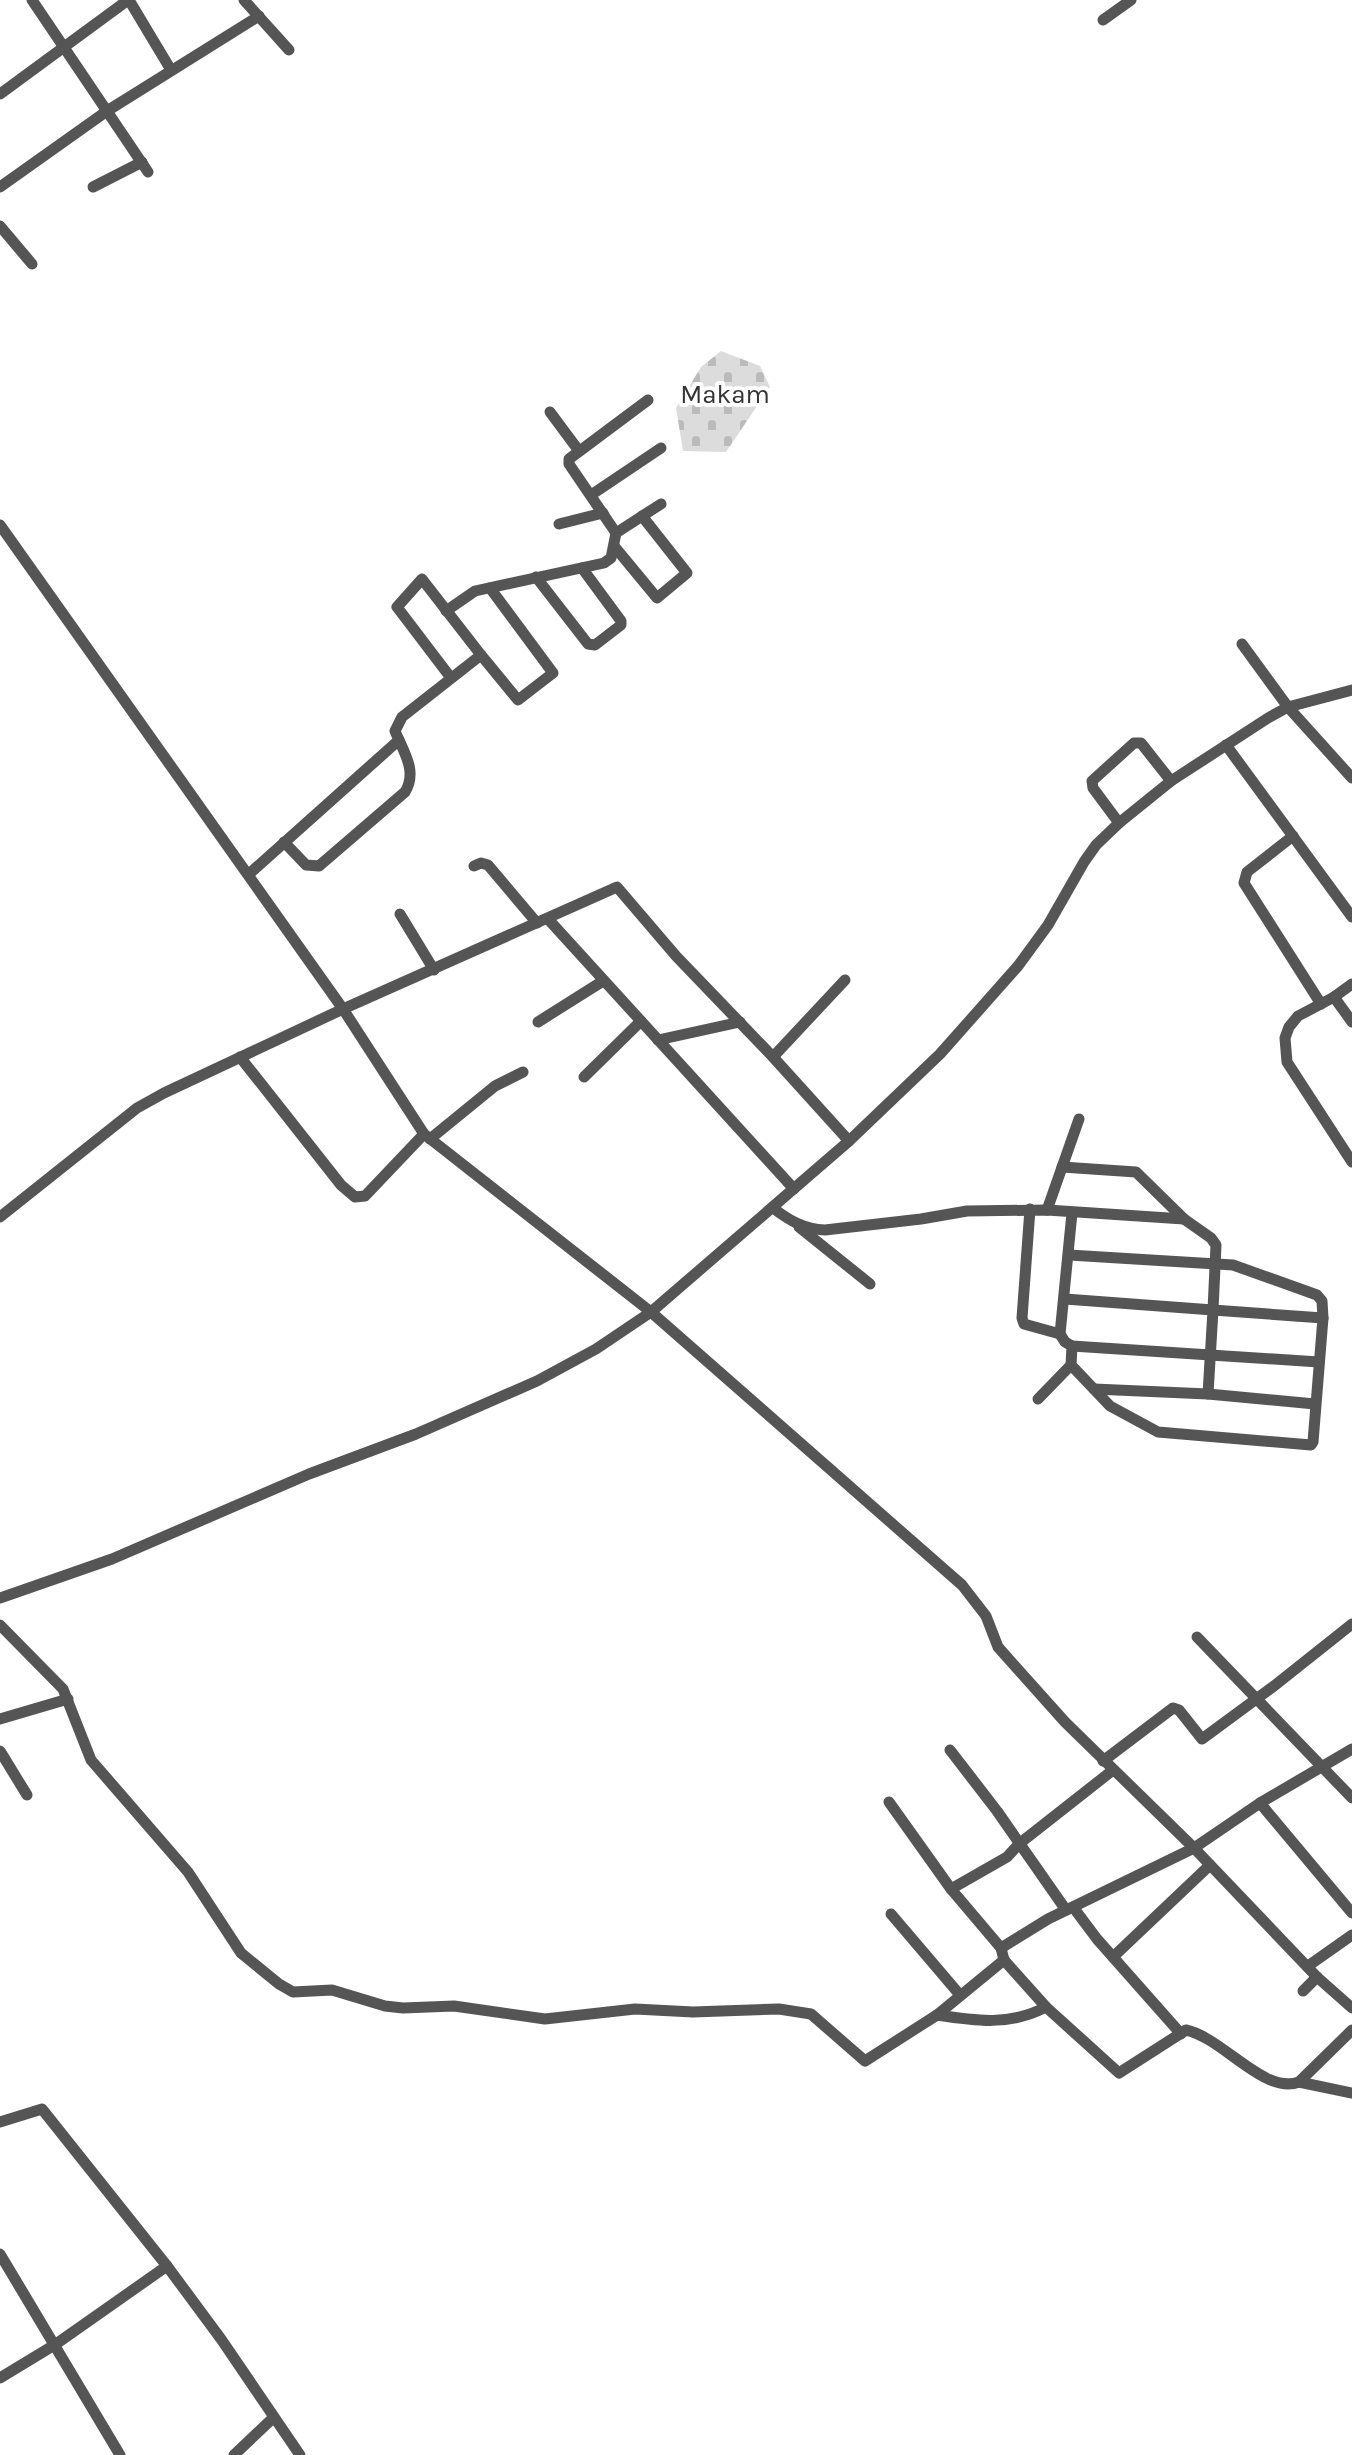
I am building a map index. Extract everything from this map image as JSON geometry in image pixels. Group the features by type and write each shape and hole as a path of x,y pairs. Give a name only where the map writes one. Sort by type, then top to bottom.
{"street":[{"path":"32,0 145,167 93,187"},
{"path":"0,94 129,0 171,70"},
{"path":"244,0 289,50"},
{"path":"1103,20 1131,0"},
{"path":"0,187 107,111 259,16"},
{"path":"0,226 32,264"},
{"path":"446,611 462,598 490,588 607,561 613,554 616,533 569,464 572,455 648,400"},
{"path":"550,412 579,451"},
{"path":"591,495 661,448"},
{"path":"616,533 661,504"},
{"path":"559,524 603,513"},
{"path":"614,546 657,598 687,573 642,516"},
{"path":"0,525 249,874 427,1136 651,1312 962,1585 986,1616 998,1647 1103,1761 1194,1848 1317,1977 1352,2008"},
{"path":"536,577 588,644 595,645 621,621 582,568"},
{"path":"451,678 397,607 422,579 518,700 553,673 490,588"},
{"path":"1242,644 1288,707 1352,778"},
{"path":"284,842 306,865 319,866 405,792 411,777 408,759 395,731 402,717 481,655"},
{"path":"0,1598 112,1559 309,1474 416,1434 510,1393 596,1349 651,1312 773,1208 940,1054 1011,975 1048,925 1096,845 1119,823 1171,781 1288,707 1352,690"},
{"path":"249,874 399,740"},
{"path":"1119,823 1093,788 1092,781 1134,743 1141,743 1171,781"},
{"path":"1226,745 1351,912"},
{"path":"1293,836 1247,872 1244,883 1321,1004"},
{"path":"474,866 485,862 603,981 794,1189"},
{"path":"0,1217 137,1108 343,1009 617,887 676,956 849,1141"},
{"path":"400,914 434,970"},
{"path":"773,1057 845,980"},
{"path":"538,1022 603,981"},
{"path":"1352,984 1298,1016 1285,1038 1287,1062 1352,1162"},
{"path":"1334,997 1352,1022"},
{"path":"584,1077 641,1021"},
{"path":"658,1040 740,1022"},
{"path":"240,1057 341,1185 355,1197 365,1196 427,1136 495,1086 523,1072"},
{"path":"1047,1210 1079,1119"},
{"path":"1062,1167 1136,1172 1184,1219 1211,1238 1218,1252 1208,1394"},
{"path":"773,1208 870,1284"},
{"path":"793,1223 825,1230 967,1211 1030,1209 1184,1219"},
{"path":"1030,1209 1022,1318 1024,1324 1030,1327 1060,1334"},
{"path":"1072,1213 1060,1334 1065,1342 1072,1346 1319,1362"},
{"path":"1069,1255 1245,1268 1317,1295 1322,1301 1323,1318 1313,1442 1306,1447 1158,1432 1110,1406 1071,1365"},
{"path":"1065,1299 1323,1318"},
{"path":"1038,1399 1071,1365 1072,1346"},
{"path":"1094,1389 1208,1394 1315,1404"},
{"path":"1103,1761 1173,1708 1179,1710 1202,1739 1352,1624"},
{"path":"0,1625 58,1683 68,1699 91,1760 188,1872 241,1953 293,1992 332,1990 385,2006 464,2007 545,2019 635,2009 801,2011 811,2014 865,2061 937,2015 1004,1960"},
{"path":"1197,1637 1352,1798"},
{"path":"0,1719 68,1699"},
{"path":"1001,1948 1070,1908 1194,1848 1260,1803 1352,1749"},
{"path":"950,1750 1070,1908 1181,2034"},
{"path":"0,1751 27,1795"},
{"path":"951,1889 1007,1857 1019,1844 1113,1770"},
{"path":"889,1802 951,1889 1001,1948 1004,1960 1046,2007 1119,2073 1186,2030 1214,2041 1249,2069 1290,2085 1299,2082 1352,2030"},
{"path":"1260,1803 1352,1913"},
{"path":"1113,1957 1210,1865"},
{"path":"891,1914 960,1995"},
{"path":"1308,1966 1352,1935"},
{"path":"1303,1991 1317,1977"},
{"path":"937,2015 1007,2021 1046,2007"},
{"path":"1299,2082 1352,2093"},
{"path":"0,2122 42,2109 167,2266 300,2455"},
{"path":"0,2254 56,2344 117,2454"},
{"path":"0,2378 56,2344 167,2266"},
{"path":"234,2455 273,2418"}],"green space":[{"name":"Makam","path":"721,351 760,366 770,387 726,452 683,451 676,408 701,367"}]}
